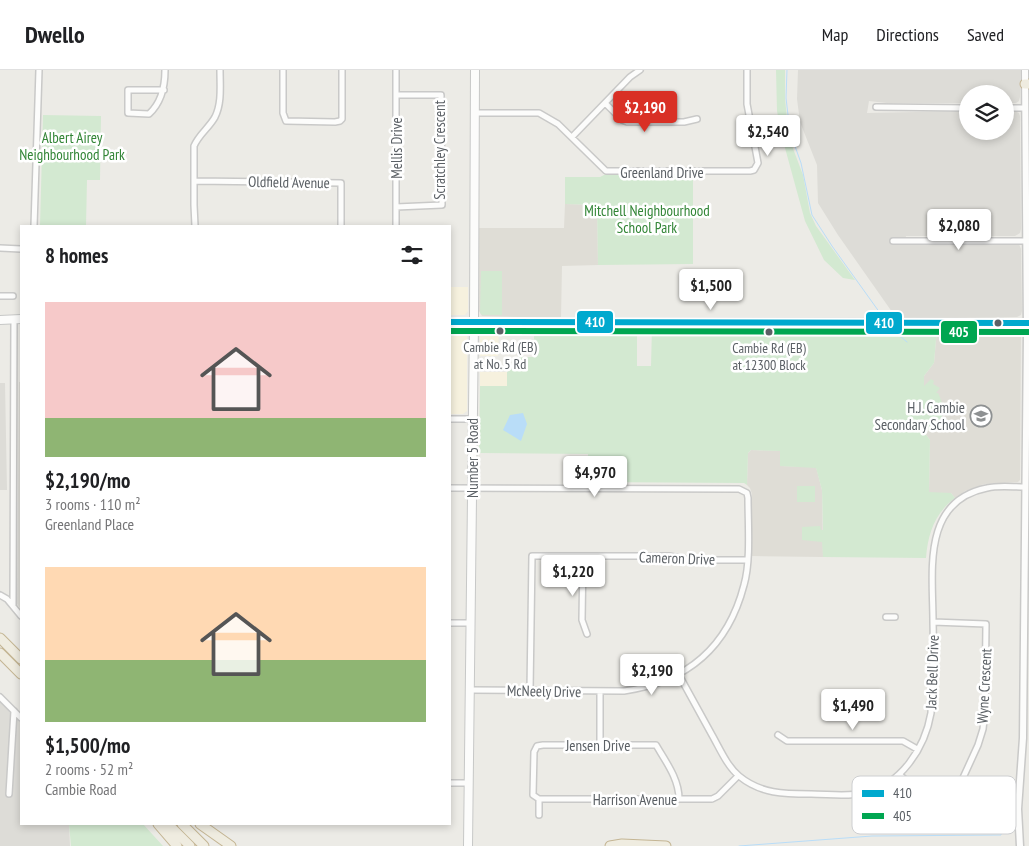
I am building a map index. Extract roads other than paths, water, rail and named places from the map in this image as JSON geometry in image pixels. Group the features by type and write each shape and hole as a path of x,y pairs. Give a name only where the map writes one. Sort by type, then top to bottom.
{"highway":[{"path":"0,638 20,658"},
{"path":"0,653 20,673"},
{"path":"159,825 177,846"},
{"path":"169,825 190,846"},
{"path":"183,825 204,846"},
{"path":"201,825 231,846"},
{"path":"610,846 628,844 666,846"}],"main road":[{"name":"Number 5 Road","path":"468,846 475,70"},
{"path":"0,320 18,319"},
{"path":"451,322 1028,323"}],"street":[{"path":"34,225 39,70"},
{"path":"164,90 128,90 128,113 149,114 153,110 164,90 166,70"},
{"path":"195,225 194,146 197,139 215,117 220,98 220,70"},
{"path":"283,70 283,113 286,121 340,122 342,119 342,70"},
{"name":"Mellis Drive","path":"396,70 396,225"},
{"path":"572,137 606,103 628,75 640,70"},
{"name":"Greenland Drive","path":"475,113 539,113 558,124 606,171 754,170 758,163 747,104 747,70"},
{"path":"1020,846 1018,794 1026,738 1027,601 1025,487 1028,323 1025,108 1027,84 1025,70"},
{"name":"Scratchley Crescent","path":"396,95 441,95 442,196 442,206 396,207"},
{"path":"606,103 622,120 628,122 684,122 697,119"},
{"path":"876,107 959,108"},
{"path":"1014,108 1025,108"},
{"name":"Oldfield Avenue","path":"194,181 341,183 341,225"},
{"path":"893,241 1026,241"},
{"path":"0,248 20,248"},
{"path":"0,296 13,296"},
{"path":"13,606 18,319"},
{"path":"451,419 472,419"},
{"name":"Jack Bell Drive","path":"897,776 926,733 932,713 933,546 938,527 956,503 976,491 995,487 1025,487"},
{"path":"451,488 472,488"},
{"name":"McNeely Drive","path":"470,690 624,691 642,688 679,675 711,650 730,624 745,584 748,498 747,493 739,489 472,488"},
{"name":"Cameron Drive","path":"530,690 532,556 669,556 691,560 747,560"},
{"path":"583,556 582,620 587,634"},
{"path":"0,594 20,615"},
{"path":"886,617 895,617"},
{"path":"451,622 470,623"},
{"name":"Wyne Crescent","path":"933,622 986,624 983,729 978,745 964,776"},
{"name":"Jack Bell Drive","path":"679,675 730,767 738,776 751,785 764,791 781,794 852,794"},
{"path":"600,691 600,745"},
{"path":"0,696 20,717"},
{"path":"9,794 14,711"},
{"path":"778,735 787,741 903,741 917,749"},
{"name":"Jensen Drive","path":"539,799 533,795 534,752 537,746 656,745 672,771 679,790 679,799"},
{"name":"Harrison Avenue","path":"539,799 712,799 718,796 738,776"},
{"path":"451,783 469,783"},
{"path":"539,799 539,815"}],"water":[{"path":"523,413 527,424 521,441 503,430 510,415"}],"waterway":[{"path":"787,70 786,98 790,132 801,163 812,215 880,313"},
{"path":"901,337 907,342"},
{"path":"739,846 872,836 1001,834"}],"place":[{"name":"Cambie Rd (EB) at No. 5 Rd","path":"500,331"},
{"name":"Cambie Rd (EB) at 12300 Block","path":"769,332"},
{"name":"H.J. Cambie Secondary School","path":"981,416"}],"park label":[{"name":"Albert Airey Neighbourhood Park","path":"72,146"},
{"name":"Mitchell Neighbourhood School Park","path":"647,218"}]}
